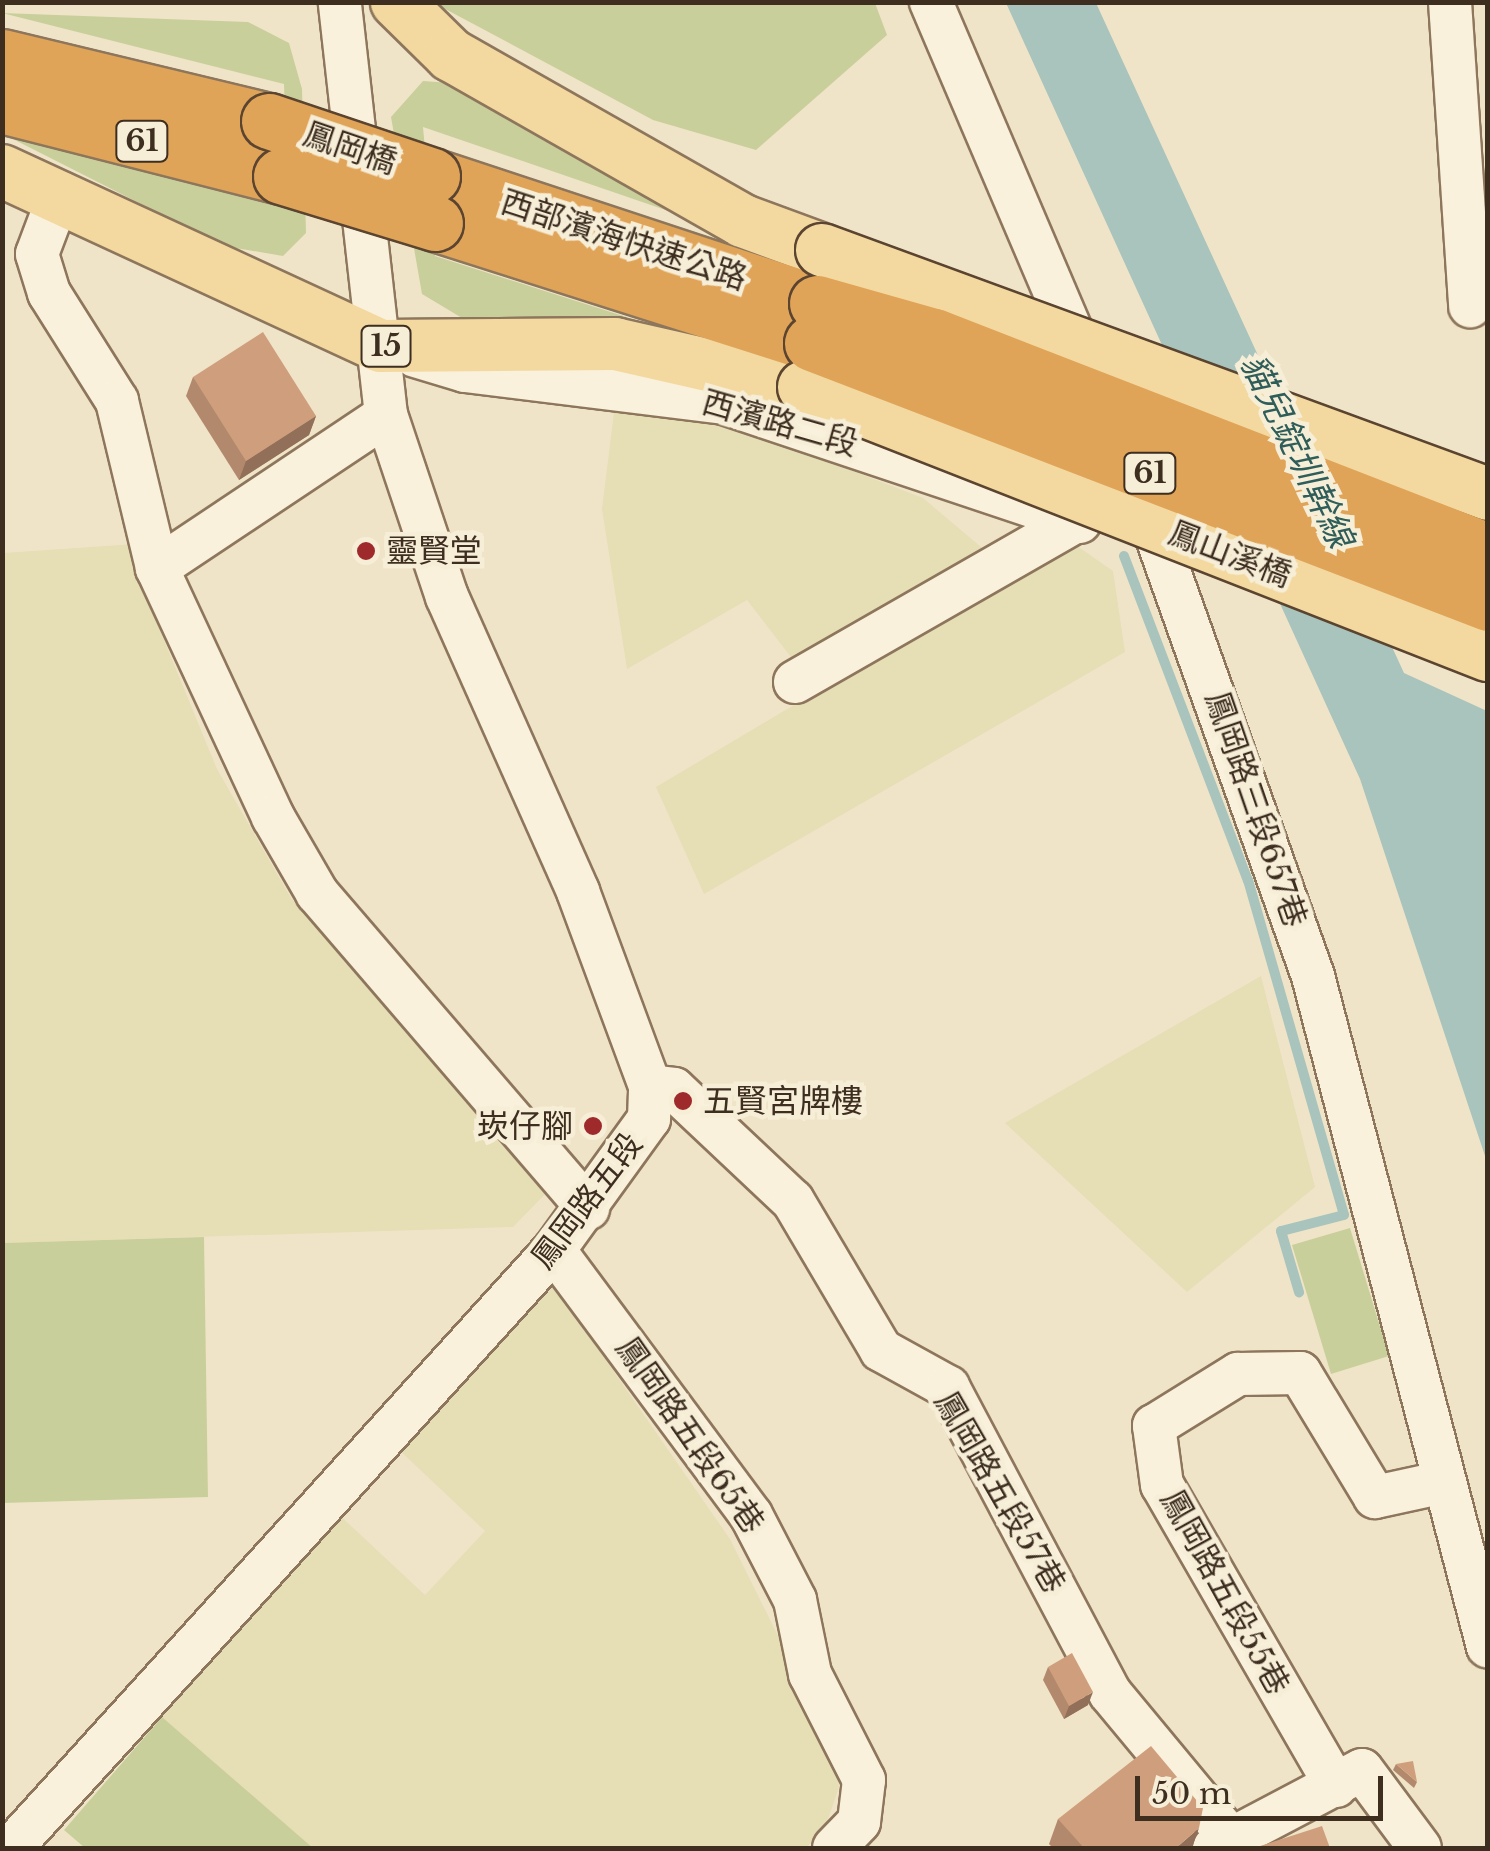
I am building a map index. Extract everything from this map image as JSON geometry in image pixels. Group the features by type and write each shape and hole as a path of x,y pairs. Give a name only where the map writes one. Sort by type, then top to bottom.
{"highway":[{"name":"鳳岡橋","path":"2,56 268,121 433,200"},
{"name":"鳳岡橋","path":"2,105 281,176 433,200"},
{"name":"西部濱海快速公路","path":"433,200 811,344"},
{"name":"61","path":"811,344 934,336 1488,551"},
{"name":"鳳山溪橋","path":"811,344 1488,603"}],"main road":[{"path":"397,2 451,54 742,221 1488,494"},
{"name":"西濱路二段","path":"2,171 60,193 381,346 811,344"},
{"name":"鳳山溪橋","path":"811,344 1488,655"}],"street":[{"path":"340,2 386,415 447,597 578,891 650,1086"},
{"name":"鳳岡路三段657巷","path":"931,2 1166,555 1313,976 1488,1647"},
{"path":"1450,2 1470,306"},
{"path":"60,193 37,254 49,294 117,402 157,568 193,662 317,893 588,1208"},
{"name":"西濱路二段","path":"381,346 465,371 724,402 1166,555"},
{"path":"157,568 386,415"},
{"path":"794,682 1076,521"},
{"name":"鳳岡路五段","path":"10,1848 554,1250 649,1120 650,1086"},
{"name":"鳳岡路五段57巷","path":"650,1086 674,1089 794,1201 881,1350 948,1386 1110,1693 1221,1841"},
{"name":"鳳岡路五段65巷","path":"554,1250 751,1515 794,1600 810,1674 864,1780 859,1822 834,1848"},
{"name":"鳳岡路五段55巷","path":"1336,1786 1162,1486 1154,1426 1238,1374 1300,1372 1375,1497 1444,1482"},
{"path":"1221,1841 1362,1770 1420,1848"}],"shaded area":[{"path":"614,413 705,414 923,498 987,552 797,665 747,600 627,669 602,509"},
{"path":"1070,541 1113,571 1125,652 704,894 656,787"},
{"path":"135,544 143,589 217,769 291,898 551,1188 513,1227 3,1243 3,553"},
{"path":"1261,976 1315,1187 1187,1292 1005,1123"},
{"path":"551,1281 730,1539 833,1747 839,1787 825,1828 806,1848 313,1848 162,1717 335,1511 425,1595 485,1531 395,1446"}],"green space":[{"path":"434,3 875,3 887,35 756,150 653,120"},
{"path":"2,13 248,22 289,43 302,89 306,233 283,256 224,246 3,134 287,207 284,84"},
{"path":"423,81 465,84 718,228 423,127 435,256 752,357 467,321 422,294 391,117"},
{"path":"1350,1228 1389,1356 1331,1374 1292,1245"},
{"path":"204,1237 208,1497 3,1503 3,1243"},
{"path":"162,1717 313,1848 85,1848 64,1830"}],"water":[{"name":"貓兒錠圳幹線","path":"1006,3 1096,3 1404,673 1487,711 1487,1162 1360,779"}],"building":[{"path":"263,332 316,416 246,461 193,377"},
{"path":"1072,1653 1093,1692 1069,1706 1048,1667"},
{"path":"1151,1746 1203,1808 1199,1828 1176,1848 1084,1848 1058,1819"},
{"path":"1413,1761 1417,1782 1396,1764"},
{"path":"1322,1826 1330,1848 1254,1848"}],"waterway":[{"path":"1124,556 1248,880 1344,1215 1281,1231 1299,1292"}],"place":[{"name":"靈賢堂","path":"366,551"},
{"name":"五賢宮牌樓","path":"683,1101"},
{"name":"崁仔腳","path":"593,1126"}]}
